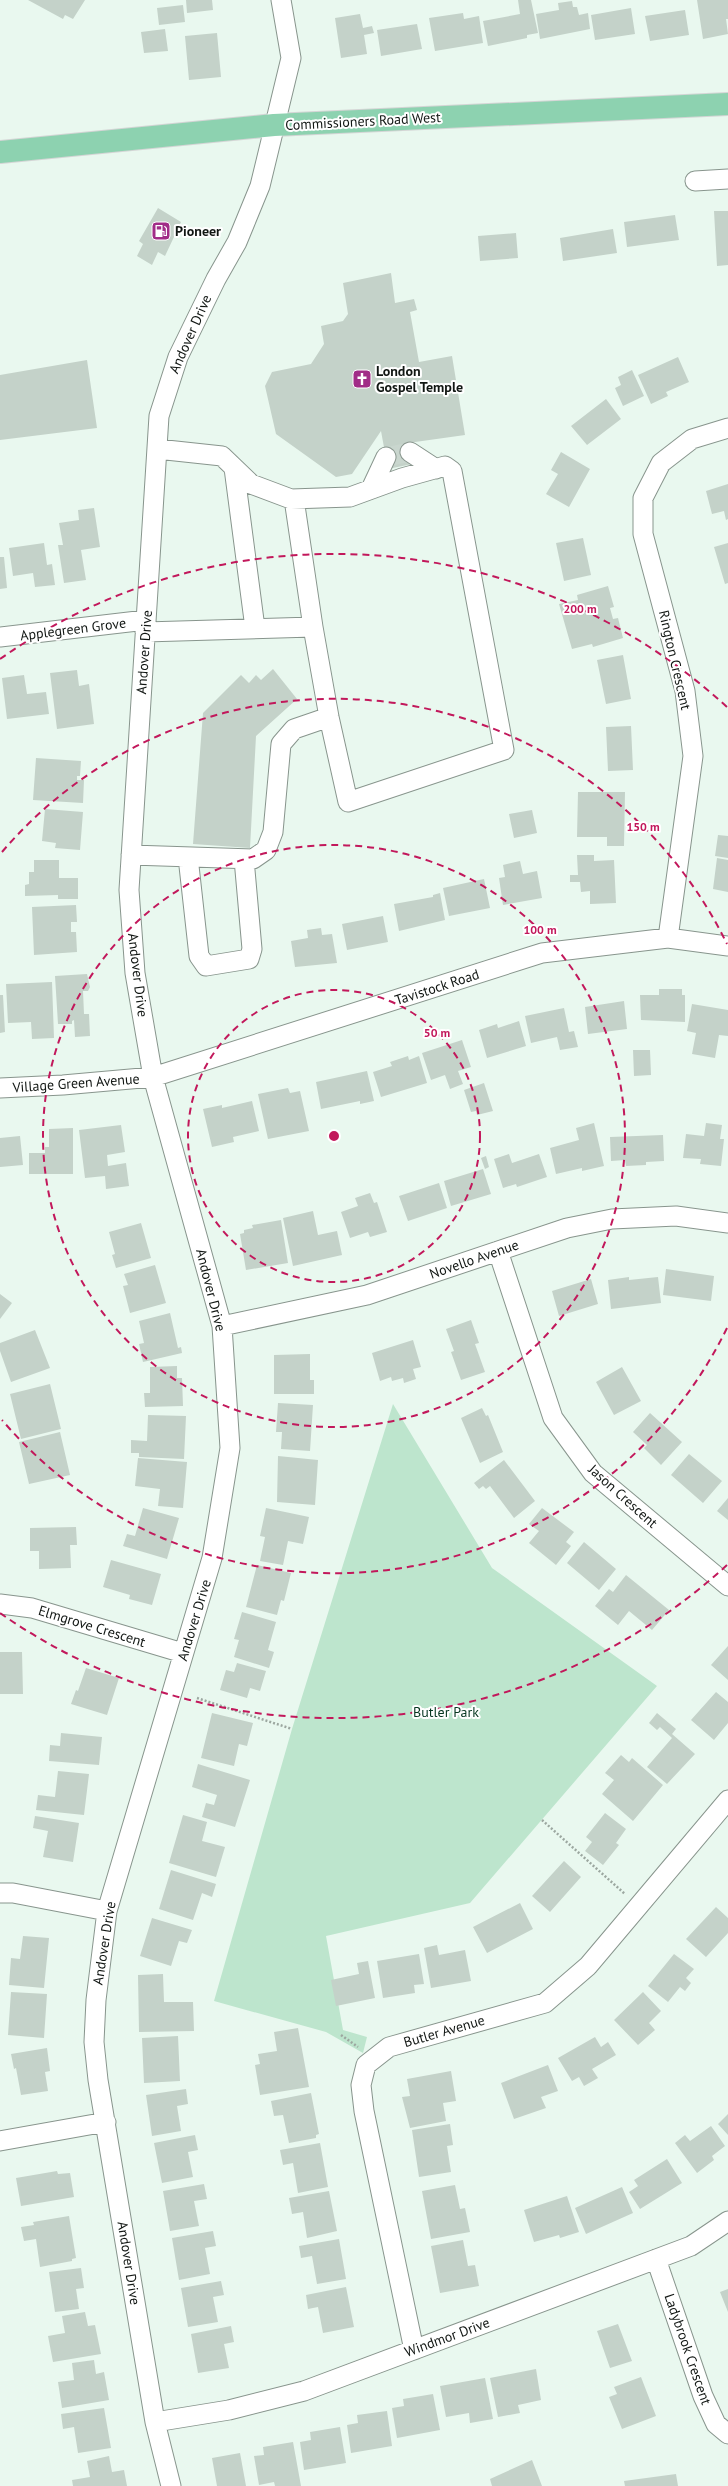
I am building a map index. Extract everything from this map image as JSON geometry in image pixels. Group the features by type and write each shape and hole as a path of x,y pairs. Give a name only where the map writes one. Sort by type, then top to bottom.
{"main road":[{"name":"Commissioners Road West","path":"0,152 274,125 728,104"}],"street":[{"name":"Andover Drive","path":"171,2486 155,2422 106,2122 94,2042 96,2000 107,1911 212,1558 230,1448 222,1326 153,1077 136,973 129,890 158,416 178,357 216,279 237,242 260,186 291,58 281,0"},
{"path":"696,181 728,179"},
{"name":"Rington Crescent","path":"668,938 693,756 685,691 643,534 643,498 662,463 692,439 728,428"},
{"path":"157,449 222,456 251,484 294,499 350,497 445,466 452,471 504,750 348,802 329,717 313,627 294,499"},
{"path":"410,452 436,469"},
{"path":"371,489 386,457"},
{"path":"234,468 255,628"},
{"name":"Applegreen Grove","path":"0,637 145,626 255,628 313,627"},
{"path":"131,855 253,859 266,850 273,832 281,744 294,729 329,717"},
{"path":"188,857 199,956 206,966 249,959 252,949 244,859"},
{"name":"Tavistock Road","path":"153,1077 542,953 668,938 728,946"},
{"name":"Village Green Avenue","path":"0,1088 153,1077"},
{"name":"Novello Avenue","path":"222,1326 367,1295 567,1228 612,1219 676,1216 728,1224"},
{"name":"Jason Crescent","path":"498,1251 553,1418 593,1473 728,1586"},
{"name":"Elmgrove Crescent","path":"0,1604 32,1608 184,1653"},
{"name":"Butler Avenue","path":"414,2350 364,2111 361,2084 366,2065 389,2047 545,2003 588,1966 728,1800"},
{"path":"0,1893 21,1894 107,1911"},
{"path":"0,2141 106,2122"},
{"name":"Windmor Drive","path":"155,2422 229,2410 304,2391 691,2246 728,2221"},
{"name":"Ladybrook Crescent","path":"656,2259 703,2396 716,2424 728,2434"}],"path":[{"path":"196,1698 292,1729"},
{"path":"542,1820 639,1906"}],"green space":[{"name":"Butler Park","path":"393,1404 492,1568 657,1686 470,1903 326,1936 343,2030 367,2037 363,2053 326,2032 214,2001 292,1729"}],"building":[{"path":"28,0 85,0 73,19 65,15 63,19"},
{"path":"186,0 212,0 213,10 187,13"},
{"path":"518,0 531,0 538,33 527,35 527,38 488,46 483,21 520,14"},
{"path":"697,0 728,0 728,19 726,19 728,34 703,39"},
{"path":"572,1 573,7 577,7 579,15 588,13 590,29 540,39 536,14 559,10 558,3"},
{"path":"183,5 185,22 159,25 157,8"},
{"path":"631,8 635,34 595,40 591,15"},
{"path":"685,10 689,35 650,41 645,16"},
{"path":"463,13 464,19 479,16 483,43 435,51 429,18"},
{"path":"360,14 363,28 372,26 374,33 364,35 367,54 341,58 335,18"},
{"path":"417,24 422,49 381,56 377,30"},
{"path":"165,29 168,51 144,53 141,32"},
{"path":"217,33 221,77 189,80 185,36"},
{"name":"Pioneer","path":"158,208 181,222 165,256 158,252 152,265 137,256 143,244 139,241"},
{"path":"714,211 728,211 728,265 717,266"},
{"path":"675,215 679,240 627,247 624,222"},
{"path":"613,229 617,253 563,261 560,238"},
{"path":"516,233 518,258 480,261 478,236"},
{"name":"London Gospel Temple","path":"391,273 395,303 414,299 417,310 410,312 419,362 452,356 465,435 408,443 412,464 388,469 381,431 352,474 336,477 276,434 265,386 272,372 311,364 324,344 321,326 343,321 348,314 343,283"},
{"path":"678,357 689,382 666,392 668,396 651,404 638,375"},
{"path":"87,360 97,428 0,440 0,375"},
{"path":"632,370 644,396 623,406 615,388 621,385 618,377"},
{"path":"606,399 621,419 587,445 571,426"},
{"path":"561,452 590,469 569,507 546,494 558,474 551,470"},
{"path":"728,484 728,519 726,520 724,511 712,514 706,491"},
{"path":"94,508 100,547 81,550 86,580 64,583 58,545 63,545 59,523 79,520 78,510"},
{"path":"583,538 591,575 564,581 556,543"},
{"path":"44,543 47,565 52,564 55,585 35,587 33,573 13,576 9,548"},
{"path":"728,543 728,583 725,584 714,547"},
{"path":"0,557 4,557 7,588 0,589"},
{"path":"608,586 614,607 610,608 613,619 618,618 623,638 593,647 592,644 572,649 559,604 578,600 577,595"},
{"path":"623,655 631,699 606,704 597,660"},
{"path":"273,669 297,699 256,736 250,848 193,844 203,713 241,675 249,683 256,675 261,680"},
{"path":"77,670 79,686 89,684 94,724 57,729 50,673"},
{"path":"24,675 27,694 46,692 49,714 7,719 2,678"},
{"path":"631,726 633,770 608,771 606,727"},
{"path":"36,758 81,761 80,776 77,776 77,780 84,780 83,803 33,800"},
{"path":"578,792 625,792 624,846 607,846 607,837 577,837"},
{"path":"45,809 83,812 80,850 55,848 56,843 42,841"},
{"path":"532,810 537,833 514,838 509,814"},
{"path":"718,835 728,836 728,858 715,856"},
{"path":"577,855 594,855 594,861 614,860 616,903 590,904 590,891 581,892 580,882 570,882 570,875 578,875"},
{"path":"717,858 728,860 728,892 713,889"},
{"path":"34,860 59,860 59,878 78,878 78,899 58,899 58,895 25,896 25,885 29,884 29,872 34,872"},
{"path":"520,861 523,874 537,871 542,898 503,905 499,878 505,877 503,865"},
{"path":"484,879 490,908 449,916 443,888"},
{"path":"440,893 445,920 399,931 394,904 433,897 433,895"},
{"path":"76,905 77,922 71,922 71,932 76,932 77,952 34,955 32,907"},
{"path":"383,916 388,942 347,950 342,924"},
{"path":"321,928 322,935 332,934 337,963 295,967 291,941 308,938 307,930"},
{"path":"87,974 90,987 88,991 83,991 84,1014 89,1014 90,1036 75,1037 74,1020 72,1021 72,1024 58,1024 55,976"},
{"path":"52,982 54,1038 32,1039 31,1022 8,1023 6,984"},
{"path":"659,989 682,989 682,995 685,995 685,1022 641,1020 640,995 659,995"},
{"path":"0,995 3,995 5,1032 0,1033"},
{"path":"624,1001 627,1029 588,1034 585,1007"},
{"path":"692,1004 728,1010 728,1036 719,1035 715,1058 692,1054 696,1033 687,1031"},
{"path":"564,1008 569,1032 574,1031 578,1047 560,1050 557,1037 531,1043 525,1016"},
{"path":"519,1021 526,1046 487,1058 479,1030 497,1024 498,1028"},
{"path":"462,1040 471,1067 458,1071 463,1084 450,1089 445,1075 431,1080 422,1053"},
{"path":"633,1050 650,1050 651,1075 634,1076"},
{"path":"408,1056 409,1060 419,1056 427,1083 381,1097 373,1072 392,1066 390,1062"},
{"path":"367,1071 374,1101 360,1104 360,1101 321,1109 316,1082"},
{"path":"484,1083 493,1111 477,1115 476,1111 471,1112 464,1090"},
{"path":"288,1088 290,1093 300,1091 309,1131 268,1139 258,1094"},
{"path":"252,1101 259,1131 233,1137 234,1142 212,1147 203,1109 222,1105 222,1108"},
{"path":"594,1123 604,1166 582,1171 582,1168 556,1174 550,1148 579,1140 576,1128"},
{"path":"706,1123 722,1125 720,1139 724,1139 721,1166 700,1164 701,1159 683,1158 686,1134 704,1136"},
{"path":"121,1125 125,1152 107,1155 108,1166 126,1163 129,1186 106,1189 105,1176 85,1178 79,1130"},
{"path":"73,1128 73,1174 29,1174 29,1153 45,1153 45,1147 49,1147 49,1129"},
{"path":"663,1135 664,1161 646,1162 646,1165 626,1166 625,1160 611,1161 610,1137"},
{"path":"20,1136 23,1165 0,1167 0,1138"},
{"path":"509,1154 512,1163 539,1154 547,1177 517,1187 516,1184 503,1188 494,1159"},
{"path":"486,1156 489,1167 485,1169 481,1158"},
{"path":"483,1169 491,1194 451,1206 444,1181"},
{"path":"439,1183 447,1208 408,1221 399,1196"},
{"path":"370,1193 374,1203 377,1202 387,1232 370,1237 368,1232 350,1238 341,1212 358,1206 355,1198"},
{"path":"313,1211 318,1235 337,1231 342,1255 293,1266 283,1218"},
{"path":"281,1220 288,1263 246,1270 240,1234 244,1233 244,1230 253,1228 252,1225"},
{"path":"141,1223 151,1258 116,1268 112,1255 115,1254 109,1232"},
{"path":"155,1265 166,1303 130,1313 123,1286 128,1285 124,1274"},
{"path":"666,1269 714,1276 711,1301 663,1295"},
{"path":"629,1277 629,1280 658,1277 661,1303 611,1309 608,1280"},
{"path":"591,1279 598,1304 559,1316 552,1291"},
{"path":"0,1294 12,1303 0,1319"},
{"path":"170,1313 178,1348 181,1347 182,1353 143,1362 139,1344 144,1343 139,1321"},
{"path":"471,1320 479,1343 475,1344 485,1372 461,1380 451,1352 454,1351 446,1329"},
{"path":"35,1330 50,1368 11,1382 0,1351 0,1343"},
{"path":"413,1340 421,1367 413,1369 416,1379 404,1383 403,1378 392,1381 391,1377 380,1381 372,1353"},
{"path":"310,1354 310,1380 314,1380 314,1394 274,1394 274,1355"},
{"path":"177,1366 177,1378 182,1378 183,1406 145,1407 144,1393 150,1393 150,1367"},
{"path":"622,1367 641,1401 614,1415 596,1382"},
{"path":"50,1384 61,1429 21,1439 10,1394"},
{"path":"278,1403 313,1405 310,1451 281,1449 282,1432 276,1432"},
{"path":"482,1408 486,1416 488,1415 503,1452 480,1463 461,1418"},
{"path":"650,1413 682,1442 661,1465 644,1448 647,1445 633,1432"},
{"path":"148,1415 186,1416 184,1459 139,1457 139,1453 131,1453 131,1440 147,1441"},
{"path":"60,1432 70,1475 29,1484 19,1442"},
{"path":"689,1454 722,1481 703,1503 671,1475"},
{"path":"278,1456 318,1460 315,1505 277,1502"},
{"path":"138,1458 187,1462 183,1508 158,1506 160,1489 135,1486"},
{"path":"504,1460 535,1501 514,1518 490,1486 486,1489 483,1486 479,1489 474,1483"},
{"path":"728,1498 728,1520 717,1511"},
{"path":"143,1508 179,1518 167,1559 123,1546 127,1534 135,1536"},
{"path":"266,1508 309,1517 303,1544 288,1541 283,1565 260,1561 265,1537 260,1536"},
{"path":"542,1508 574,1532 566,1542 571,1546 556,1565 529,1543 539,1531 529,1524"},
{"path":"76,1527 77,1545 70,1545 71,1568 39,1569 39,1551 30,1551 30,1528"},
{"path":"584,1542 616,1569 599,1590 567,1563"},
{"path":"111,1560 161,1574 152,1605 129,1599 130,1595 103,1587"},
{"path":"257,1565 291,1573 284,1601 281,1600 277,1615 246,1607"},
{"path":"626,1575 669,1610 652,1630 629,1611 618,1625 595,1606 609,1589 613,1592"},
{"path":"242,1612 276,1622 268,1650 274,1652 269,1668 234,1657 239,1640 234,1639"},
{"path":"728,1646 728,1680 711,1665"},
{"path":"0,1652 22,1652 23,1694 0,1694"},
{"path":"237,1663 266,1671 260,1691 250,1688 247,1698 220,1690 226,1670 234,1672"},
{"path":"86,1668 119,1678 107,1715 71,1704 76,1690 78,1691"},
{"path":"716,1692 728,1702 728,1723 714,1740 691,1720"},
{"path":"212,1713 253,1723 247,1746 239,1744 234,1766 201,1758"},
{"path":"657,1713 676,1729 672,1734 695,1754 667,1784 647,1767 672,1738 660,1727 657,1730 649,1723"},
{"path":"61,1733 102,1737 99,1765 49,1761 50,1745 60,1746"},
{"path":"621,1755 629,1762 632,1758 663,1785 633,1821 602,1794 614,1780 605,1773"},
{"path":"198,1764 250,1780 235,1827 202,1817 206,1803 214,1805 217,1795 192,1787"},
{"path":"58,1771 89,1774 84,1815 36,1810 38,1795 55,1797"},
{"path":"605,1813 626,1829 616,1843 619,1845 603,1865 585,1851 592,1842 586,1837"},
{"path":"183,1815 207,1822 202,1841 225,1847 216,1877 169,1863"},
{"path":"35,1816 79,1823 73,1862 43,1857 48,1831 33,1828"},
{"path":"564,1861 581,1877 550,1912 532,1896"},
{"path":"171,1870 216,1884 212,1897 202,1893 193,1920 159,1909"},
{"path":"520,1903 533,1929 487,1953 473,1927"},
{"path":"716,1907 728,1918 728,1933 706,1957 686,1939"},
{"path":"152,1918 192,1930 187,1943 179,1941 171,1966 140,1956"},
{"path":"23,1936 49,1938 44,1988 9,1985 11,1958 20,1959"},
{"path":"437,1945 439,1955 465,1950 471,1981 431,1988 424,1948"},
{"path":"419,1954 424,1984 414,1985 415,1993 383,1998 377,1961"},
{"path":"674,1954 694,1969 686,1978 691,1983 685,1991 680,1987 668,2002 648,1986"},
{"path":"368,1961 375,1998 336,2006 331,1980 359,1974 357,1963"},
{"path":"163,1974 164,2002 193,2002 194,2031 139,2032 138,1975"},
{"path":"11,1992 47,1994 44,2038 8,2035"},
{"path":"643,1992 661,2011 649,2023 655,2030 638,2045 614,2020"},
{"path":"298,2028 309,2087 260,2095 255,2065 260,2064 258,2054 277,2051 274,2032"},
{"path":"178,2036 180,2081 144,2083 142,2038"},
{"path":"595,2037 601,2047 608,2042 616,2055 592,2069 598,2078 584,2086 579,2077 572,2081 558,2058"},
{"path":"47,2048 50,2071 45,2072 48,2091 21,2095 16,2068 14,2069 11,2054"},
{"path":"548,2065 558,2091 541,2097 546,2108 514,2119 501,2083"},
{"path":"451,2071 456,2101 443,2103 446,2121 410,2128 402,2097 410,2096 407,2079"},
{"path":"186,2089 188,2104 177,2106 181,2131 152,2136 146,2095"},
{"path":"311,2093 319,2134 316,2135 316,2138 289,2143 283,2115 274,2116 271,2101"},
{"path":"728,2114 728,2135 718,2124"},
{"path":"450,2124 453,2145 447,2146 451,2172 419,2177 412,2130"},
{"path":"711,2126 725,2146 712,2156 714,2160 697,2173 675,2143 685,2135 690,2141"},
{"path":"195,2135 198,2150 188,2152 193,2177 162,2183 154,2143"},
{"path":"320,2143 328,2187 298,2193 293,2163 283,2165 280,2150"},
{"path":"667,2159 682,2183 640,2209 629,2192 638,2186 634,2180"},
{"path":"57,2171 58,2174 70,2173 74,2197 21,2206 16,2178"},
{"path":"204,2184 207,2199 194,2201 199,2226 170,2231 163,2191"},
{"path":"455,2185 460,2209 465,2208 470,2232 431,2239 422,2191"},
{"path":"622,2187 633,2213 586,2234 575,2208"},
{"path":"329,2191 337,2231 307,2238 303,2212 292,2214 289,2198"},
{"path":"567,2196 579,2232 560,2238 559,2235 534,2242 524,2210"},
{"path":"69,2216 76,2258 72,2259 72,2261 40,2267 36,2239 24,2241 21,2227 34,2225 33,2222"},
{"path":"213,2231 216,2246 205,2248 210,2274 179,2280 172,2238"},
{"path":"339,2239 346,2279 317,2284 312,2256 301,2258 299,2246"},
{"path":"463,2240 468,2266 475,2265 479,2286 440,2293 431,2246"},
{"path":"81,2268 84,2288 76,2289 79,2309 55,2312 49,2272"},
{"path":"221,2281 224,2295 213,2297 218,2322 188,2327 181,2288"},
{"path":"346,2287 354,2327 323,2333 318,2307 308,2309 306,2295"},
{"path":"728,2289 728,2312 720,2292"},
{"path":"85,2312 88,2326 95,2325 101,2354 53,2362 48,2336 65,2333 62,2316"},
{"path":"618,2324 632,2361 610,2368 597,2331"},
{"path":"231,2326 234,2342 224,2344 229,2368 198,2373 191,2334"},
{"path":"94,2360 96,2374 104,2372 109,2400 62,2408 58,2382 74,2380 72,2363"},
{"path":"536,2369 541,2400 518,2405 520,2413 498,2417 490,2378"},
{"path":"641,2377 656,2416 622,2429 609,2397 617,2394 614,2387"},
{"path":"485,2378 493,2419 470,2423 469,2413 446,2417 440,2386"},
{"path":"433,2394 440,2430 397,2438 392,2408 404,2406 403,2399"},
{"path":"104,2408 111,2448 78,2453 74,2427 63,2429 61,2414"},
{"path":"387,2411 392,2446 351,2453 347,2425 358,2423 357,2415"},
{"path":"340,2427 346,2463 304,2470 300,2442 311,2440 310,2432"},
{"path":"293,2442 301,2486 275,2486 274,2482 259,2485 254,2456 264,2455 263,2447"},
{"path":"240,2453 246,2486 217,2486 212,2458"},
{"path":"109,2456 112,2472 124,2470 127,2486 73,2486 72,2480 90,2477 87,2461"},
{"path":"532,2460 542,2486 492,2486 490,2479"},
{"path":"676,2474 678,2486 625,2486 624,2481"}],"tunnel":[{"path":"386,457 410,452"}],"place":[{"name":"Pioneer","path":"161,231"},
{"name":"London Gospel Temple","path":"362,379"}]}
